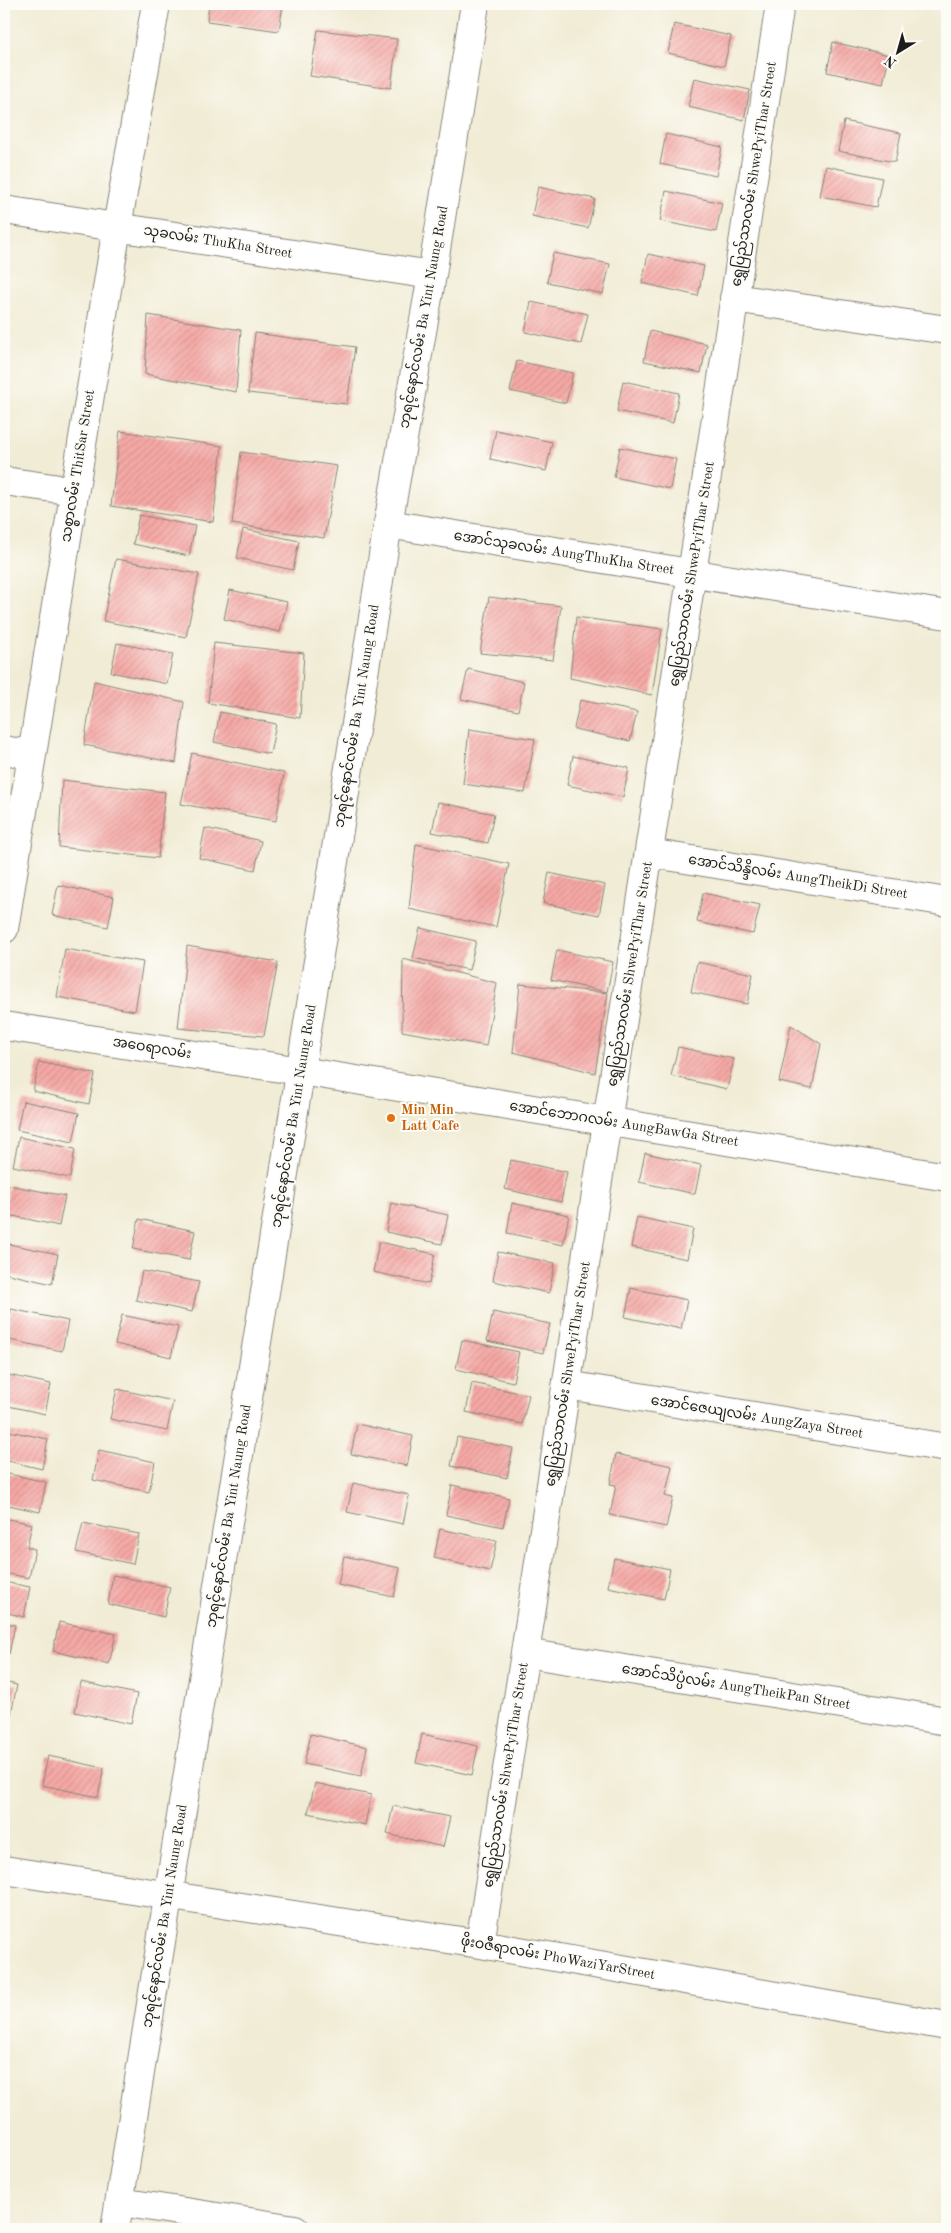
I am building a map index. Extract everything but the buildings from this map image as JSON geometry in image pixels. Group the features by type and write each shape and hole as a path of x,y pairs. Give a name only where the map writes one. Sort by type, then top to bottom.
{"street":[{"name":"သစ္စာလမ်း ThitSar Street","path":"4,929 117,227 156,4"},
{"name":"ဘုရင့်နောင်လမ်း Ba Yint Naung Road","path":"115,2229 388,524 432,275 475,4"},
{"name":"ရွှေပြည်သာလမ်း ShwePyiThar Street","path":"480,1944 780,4"},
{"name":"သုခလမ်း ThuKha Street","path":"4,210 432,275"},
{"path":"734,298 947,330"},
{"path":"4,481 74,491"},
{"name":"အောင်သုခလမ်း AungThuKha Street","path":"388,524 947,616"},
{"path":"4,750 32,755"},
{"name":"အောင်သိန္ဒိလမ်း AungTheikDi Street","path":"649,853 947,902"},
{"name":"အဝေရာလမ်း","path":"4,1026 301,1071"},
{"name":"အောင်ဘောဂလမ်း AungBawGa Street","path":"301,1071 947,1177"},
{"name":"အောင်ဇေယျလမ်း AungZaya Street","path":"567,1385 947,1448"},
{"name":"အောင်သိပ္ပံလမ်း AungTheikPan Street","path":"525,1653 947,1721"},
{"name":"ဖိုးဝဇီရာလမ်း PhoWaziYarStreet","path":"4,1870 480,1944 947,2026"},
{"path":"120,2202 295,2229"}],"place":[{"name":"Min Min Latt Cafe","path":"391,1118"}]}
